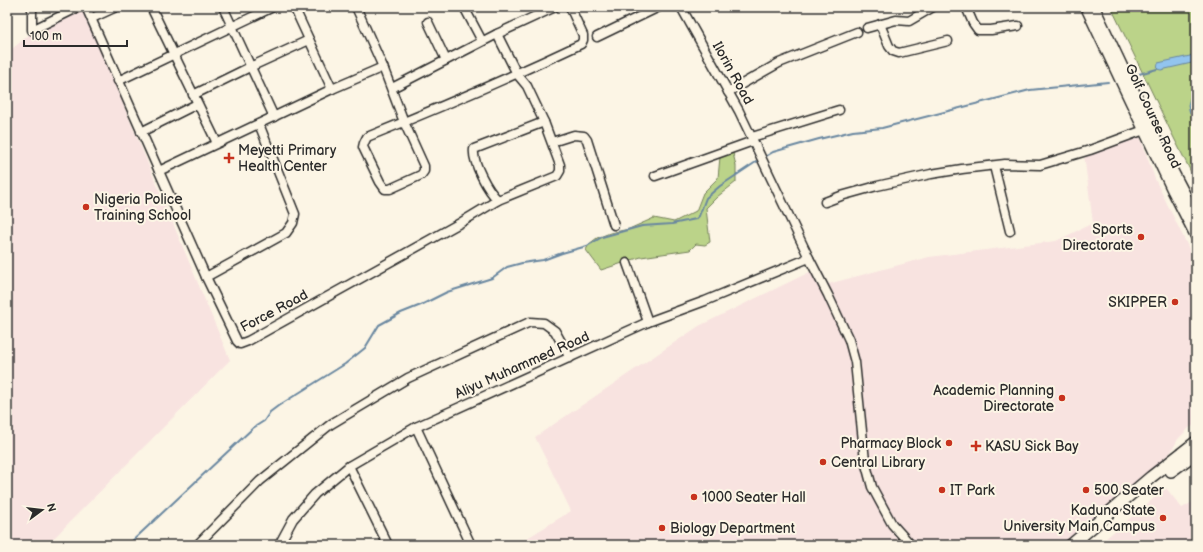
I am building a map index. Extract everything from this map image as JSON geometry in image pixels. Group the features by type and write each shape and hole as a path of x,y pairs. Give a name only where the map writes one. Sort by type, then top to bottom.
{"main road":[{"path":"1071,545 1151,477 1196,442"},
{"path":"1081,545 1157,481 1196,453"}],"street":[{"path":"32,7 32,30 79,7"},
{"name":"Force Road","path":"86,7 206,277 237,341 240,344 248,341 460,223 498,200 557,176 560,171 560,165 552,142"},
{"path":"92,18 116,7"},
{"path":"152,7 217,144"},
{"path":"223,7 274,117"},
{"path":"118,81 273,7"},
{"path":"294,7 332,90"},
{"path":"356,7 392,88 404,122 424,171 421,175 390,189 385,189 380,182 363,147 367,138 404,122 517,74 581,44 583,35 570,7"},
{"path":"464,7 482,41"},
{"path":"392,88 496,34 555,7"},
{"path":"597,37 659,7"},
{"name":"Ilorin Road","path":"681,7 752,139 849,340 855,362 865,461 872,487 892,524 911,545"},
{"path":"867,28 896,20 909,21 933,7"},
{"path":"966,7 978,30 991,30 1018,26"},
{"name":"Golf Course Road","path":"1086,7 1144,130 1176,189 1196,216"},
{"name":"Golf Course Road","path":"1094,7 1196,236"},
{"path":"428,22 446,60"},
{"path":"880,24 893,52 899,53 948,41"},
{"path":"728,92 779,64 857,32"},
{"path":"496,34 517,74 527,86 552,142 574,135 584,136 587,140 614,225"},
{"path":"193,95 309,40"},
{"path":"159,171 332,90 383,68"},
{"path":"142,132 197,104"},
{"path":"655,176 752,139 839,110"},
{"path":"498,200 492,194 475,161 473,154 474,149 544,122"},
{"path":"206,277 286,233 293,223 295,214 259,124"},
{"path":"825,202 877,186 931,174 1006,164 1040,165 1090,150 1144,130"},
{"path":"994,166 1010,231"},
{"name":"Aliyu Muhammed Road","path":"279,545 293,519 315,494 349,466 416,427 648,322 705,301 809,258"},
{"path":"628,263 648,322"},
{"path":"196,545 260,481 331,424 408,378 530,322 544,323 555,331 570,358"},
{"path":"416,427 471,545"},
{"path":"349,466 388,545"}],"shaded area":[{"name":"Nigeria Police Training School","path":"83,8 230,360 47,545 7,545 7,53 35,30"},
{"path":"1139,134 1155,179 1196,263 1196,425 1190,427 1178,439 1171,452 1067,545 516,545 571,511 535,437 699,326 820,267 828,284 929,257 1056,241 1093,223 1084,155"},
{"name":"Kaduna State University Main Campus","path":"1166,488 1182,508 1196,500 1196,545 1098,545"}],"green space":[{"path":"1111,7 1196,7 1196,182 1173,136"},
{"path":"733,153 736,166 736,182 706,208 710,242 705,245 696,244 690,250 641,257 601,270 586,250 589,244 597,238 610,233 629,229 654,218 674,222 696,211 703,193 718,178 720,157"}],"water":[{"path":"1196,52 1196,62 1161,70 1157,69 1158,63 1190,56"},
{"path":"1191,95 1196,97 1196,113 1190,114 1188,105"}],"waterway":[{"path":"1139,74 1157,69"},
{"path":"763,158 773,152 819,139 853,131 882,128 1030,90 1108,82"},
{"path":"128,545 253,428 264,421 270,412 345,364 365,348 379,325 447,292 492,278 507,267 543,260 587,246 602,237 642,226 672,224 696,219 699,216 706,198 720,186 759,160"}],"place":[{"name":"Meyetti Primary Health Center","path":"229,158"},
{"name":"Nigeria Police Training School","path":"86,207"},
{"name":"Sports Directorate","path":"1141,237"},
{"name":"SKIPPER","path":"1175,302"},
{"name":"Academic Planning Directorate","path":"1062,398"},
{"name":"Pharmacy Block","path":"949,443"},
{"name":"KASU Sick Bay","path":"976,446"},
{"name":"Central Library","path":"823,462"},
{"name":"IT Park","path":"942,490"},
{"name":"500 Seater","path":"1086,490"},
{"name":"1000 Seater Hall","path":"694,497"},
{"name":"Kaduna State University Main Campus","path":"1163,518"},
{"name":"Biology Department","path":"662,528"}]}
